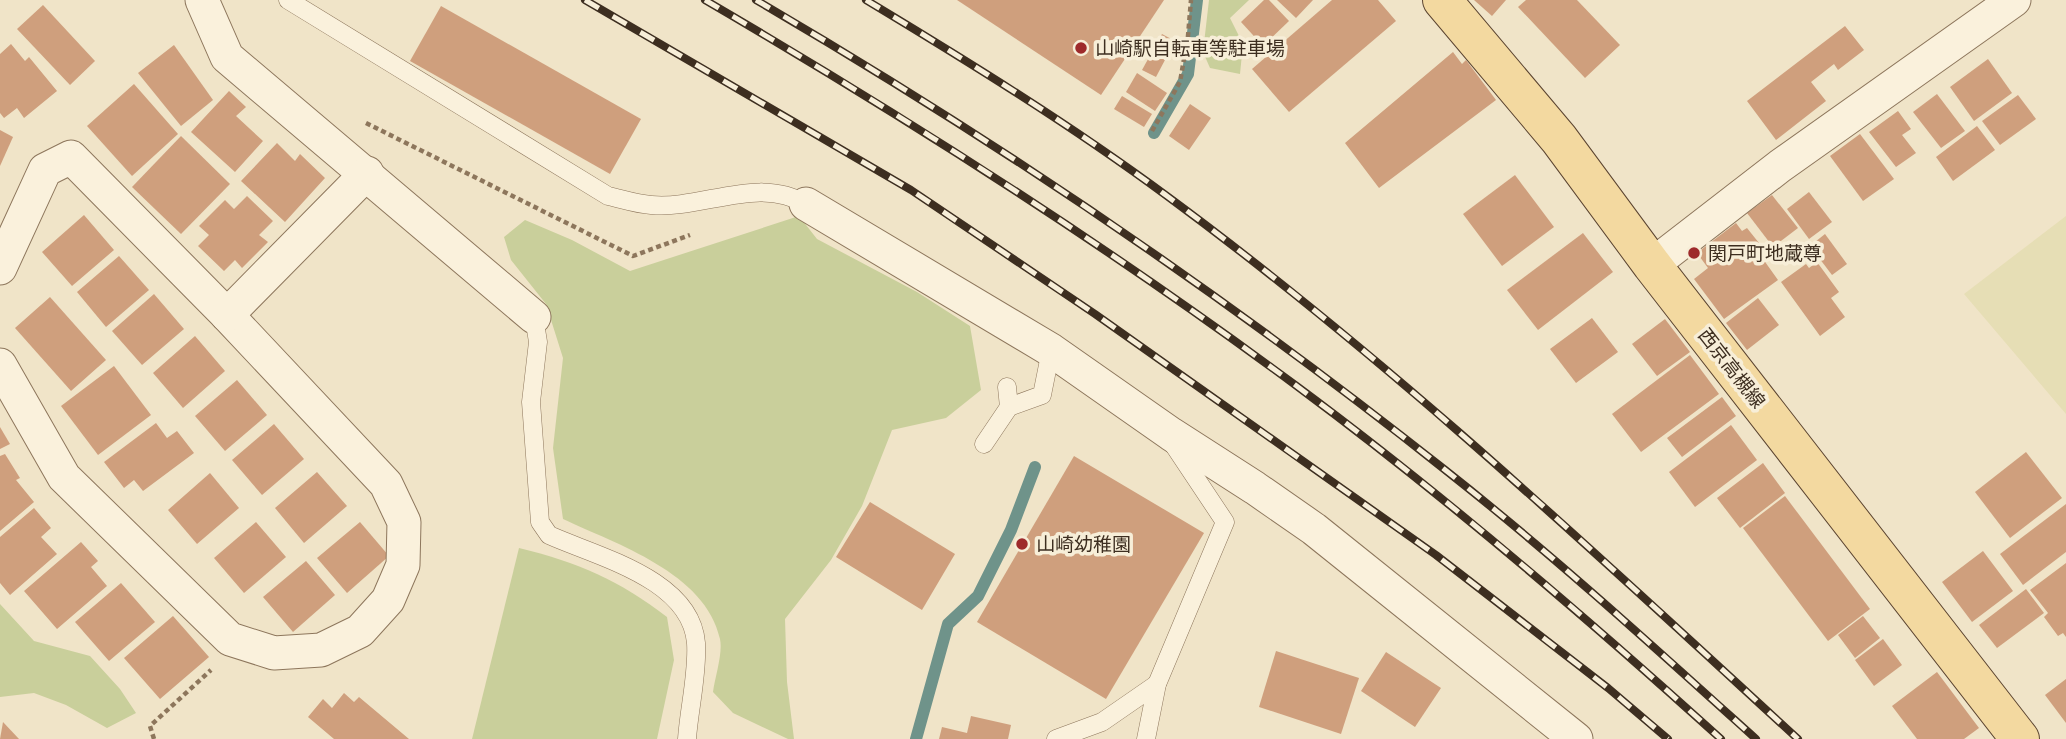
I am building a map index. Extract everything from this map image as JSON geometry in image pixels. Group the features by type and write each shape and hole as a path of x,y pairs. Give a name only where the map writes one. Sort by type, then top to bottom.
{"main road":[{"name":"西京高槻線","path":"1443,0 1559,139 1652,265 2020,739"}],"street":[{"path":"202,0 227,57 534,317"},
{"path":"1652,265 1780,166 2014,0"},
{"path":"0,268 45,170 71,157 227,315 386,484 404,522 403,565 388,600 360,631 321,650 274,653 230,639 65,477 0,365"},
{"path":"227,315 367,173"},
{"path":"806,204 1051,350 1314,529 1537,723 1576,739"}],"lane":[{"path":"288,0 608,196 652,206 764,192 789,194 806,204"},
{"path":"534,317 538,342 531,402 540,522 549,536 663,586 685,610 696,642 687,739"},
{"path":"984,444 1009,407 1042,395 1051,350"},
{"path":"1007,387 1009,407"},
{"path":"1146,739 1157,684 1225,522 1174,446 1171,434"},
{"path":"1056,739 1102,722 1157,684"}],"path":[{"path":"1152,131 1180,82 1191,0"},
{"path":"154,739 150,726 213,668"}],"shaded area":[{"path":"2066,216 2066,414 1964,294"}],"green space":[{"path":"1209,0 1249,0 1230,18 1243,44 1240,74 1210,68 1203,52"},
{"path":"799,216 817,239 917,292 970,326 981,390 946,418 892,430 862,506 831,560 785,619 787,682 794,739 788,739 733,713 713,692 720,658 720,639 711,616 697,596 656,564 563,519 553,448 563,358 546,304 511,260 504,237 525,220 572,240 630,271"},
{"path":"519,548 598,574 667,617 674,660 657,739 472,739"},
{"path":"0,604 34,641 90,656 120,689 136,713 107,728 66,705 34,693 0,697"}],"building":[{"name":"山崎駅自転車等駐車場","path":"957,0 1164,0 1101,95"},
{"path":"1264,0 1269,0 1289,21 1263,46 1241,22"},
{"path":"1277,0 1313,0 1296,18"},
{"path":"1332,0 1378,0 1396,21 1289,112 1252,69"},
{"path":"1474,0 1506,0 1492,16"},
{"path":"1526,0 1577,0 1620,45 1585,78 1518,7"},
{"path":"43,5 95,61 70,85 17,29"},
{"path":"441,6 641,119 610,174 410,61"},
{"path":"1845,26 1864,50 1838,70 1834,64 1811,82 1826,101 1776,140 1747,101"},
{"path":"1162,34 1175,41 1156,77 1142,70"},
{"path":"11,44 25,61 29,57 57,91 24,118 17,108 4,118 0,113 0,54"},
{"path":"174,45 213,100 181,126 138,73"},
{"path":"1453,52 1462,64 1466,60 1496,100 1379,188 1345,143"},
{"path":"1988,59 2012,93 1974,121 1950,87"},
{"path":"1137,73 1167,93 1155,111 1126,92"},
{"path":"134,84 178,134 132,176 87,126"},
{"path":"229,91 246,107 236,116 263,141 235,172 191,132"},
{"path":"1937,94 1965,131 1941,148 1913,112"},
{"path":"2018,95 2036,119 2000,145 1982,121"},
{"path":"1122,96 1152,114 1144,127 1114,109"},
{"path":"1190,104 1211,118 1189,150 1169,136"},
{"path":"1898,111 1911,129 1902,135 1916,153 1896,167 1869,132"},
{"path":"1977,126 1995,150 1953,181 1936,157"},
{"path":"0,130 13,137 0,166"},
{"path":"1860,134 1894,179 1863,201 1830,156"},
{"path":"181,136 230,184 181,234 132,187"},
{"path":"277,143 295,161 300,154 325,178 285,222 241,181"},
{"path":"1515,175 1554,227 1502,266 1463,214"},
{"path":"1809,192 1832,222 1809,239 1787,209"},
{"path":"1772,195 1798,228 1773,247 1747,213"},
{"path":"247,196 273,221 259,235 268,242 242,268 235,260 224,271 198,246 209,235 199,226 225,200 234,209"},
{"path":"84,215 114,250 72,286 42,252"},
{"path":"1736,223 1742,231 1747,228 1763,248 1758,252 1778,280 1724,319 1694,279 1708,268 1697,253"},
{"path":"1583,233 1613,272 1538,330 1507,290"},
{"path":"1825,234 1847,264 1832,275 1810,246"},
{"path":"119,256 149,290 106,327 77,292"},
{"path":"1817,262 1839,292 1831,298 1845,317 1820,336 1781,282 1806,264 1809,268"},
{"path":"154,294 184,329 142,365 112,331"},
{"path":"50,297 106,360 71,391 15,328"},
{"path":"1758,298 1779,325 1747,350 1726,323"},
{"path":"1592,318 1618,352 1576,383 1550,349"},
{"path":"1665,319 1690,352 1657,376 1632,344"},
{"path":"195,336 225,371 183,408 153,373"},
{"path":"1690,355 1719,394 1641,452 1612,414"},
{"path":"114,366 151,415 98,455 61,406"},
{"path":"237,380 267,415 225,451 195,416"},
{"path":"1722,397 1736,416 1682,457 1667,438"},
{"path":"156,423 167,438 177,431 194,453 143,491 134,480 124,488 104,462"},
{"path":"274,424 304,459 262,495 232,460"},
{"path":"1731,425 1757,460 1695,507 1669,472"},
{"path":"0,427 10,444 0,449"},
{"path":"2026,452 2062,498 2010,538 1975,492"},
{"path":"5,454 20,478 16,480 34,502 0,531 0,456"},
{"path":"1074,456 1204,533 1106,699 977,622"},
{"path":"1763,463 1785,493 1740,528 1717,498"},
{"path":"317,472 347,506 304,543 275,508"},
{"path":"210,473 239,508 197,544 168,510"},
{"path":"1785,496 1870,609 1828,641 1743,528"},
{"path":"870,502 955,554 922,610 836,557"},
{"path":"2066,504 2066,552 2023,585 2000,554"},
{"path":"34,508 51,528 41,537 57,554 10,595 0,583 0,537"},
{"path":"256,522 286,557 244,593 214,558"},
{"path":"360,522 389,556 347,593 317,558"},
{"path":"81,542 98,561 91,567 107,586 57,629 24,591"},
{"path":"1983,551 2013,591 1972,622 1942,582"},
{"path":"306,561 335,595 293,632 263,597"},
{"path":"2066,563 2066,637 2063,633 2058,636 2044,617 2048,613 2030,590"},
{"path":"121,583 155,622 109,661 75,622"},
{"path":"2026,589 2044,613 1997,648 1979,625"},
{"path":"173,616 209,657 160,699 124,658"},
{"path":"1863,616 1880,638 1855,658 1838,635"},
{"path":"1883,639 1902,665 1874,686 1855,660"},
{"path":"1276,651 1359,678 1341,734 1259,707"},
{"path":"1386,652 1441,688 1415,727 1361,691"},
{"path":"1937,672 1979,728 1964,739 1917,739 1892,706"},
{"path":"2066,679 2066,723 2045,695"},
{"path":"344,693 354,702 359,697 409,739 334,739 308,717 323,699 332,708"},
{"path":"971,716 1011,725 1008,739 939,739 942,727 967,733"},
{"path":"3,722 19,739 0,739"}],"waterway":[{"path":"1154,133 1188,74 1197,0"},
{"path":"916,739 948,624 978,596 1011,530 1035,467"}],"railway":[{"path":"585,0 911,190 1095,314 1436,555 1608,688 1668,739"},
{"path":"705,0 1007,185 1154,284 1298,387 1461,514 1566,602 1721,739"},
{"path":"756,0 846,53 1022,164 1194,281 1278,342 1524,534 1756,739"},
{"path":"866,0 1057,119 1167,196 1250,259 1490,459 1798,739"}],"place":[{"name":"山崎駅自転車等駐車場","path":"1081,48"},
{"name":"関戸町地蔵尊","path":"1694,253"},
{"name":"山崎幼稚園","path":"1022,544"}]}
